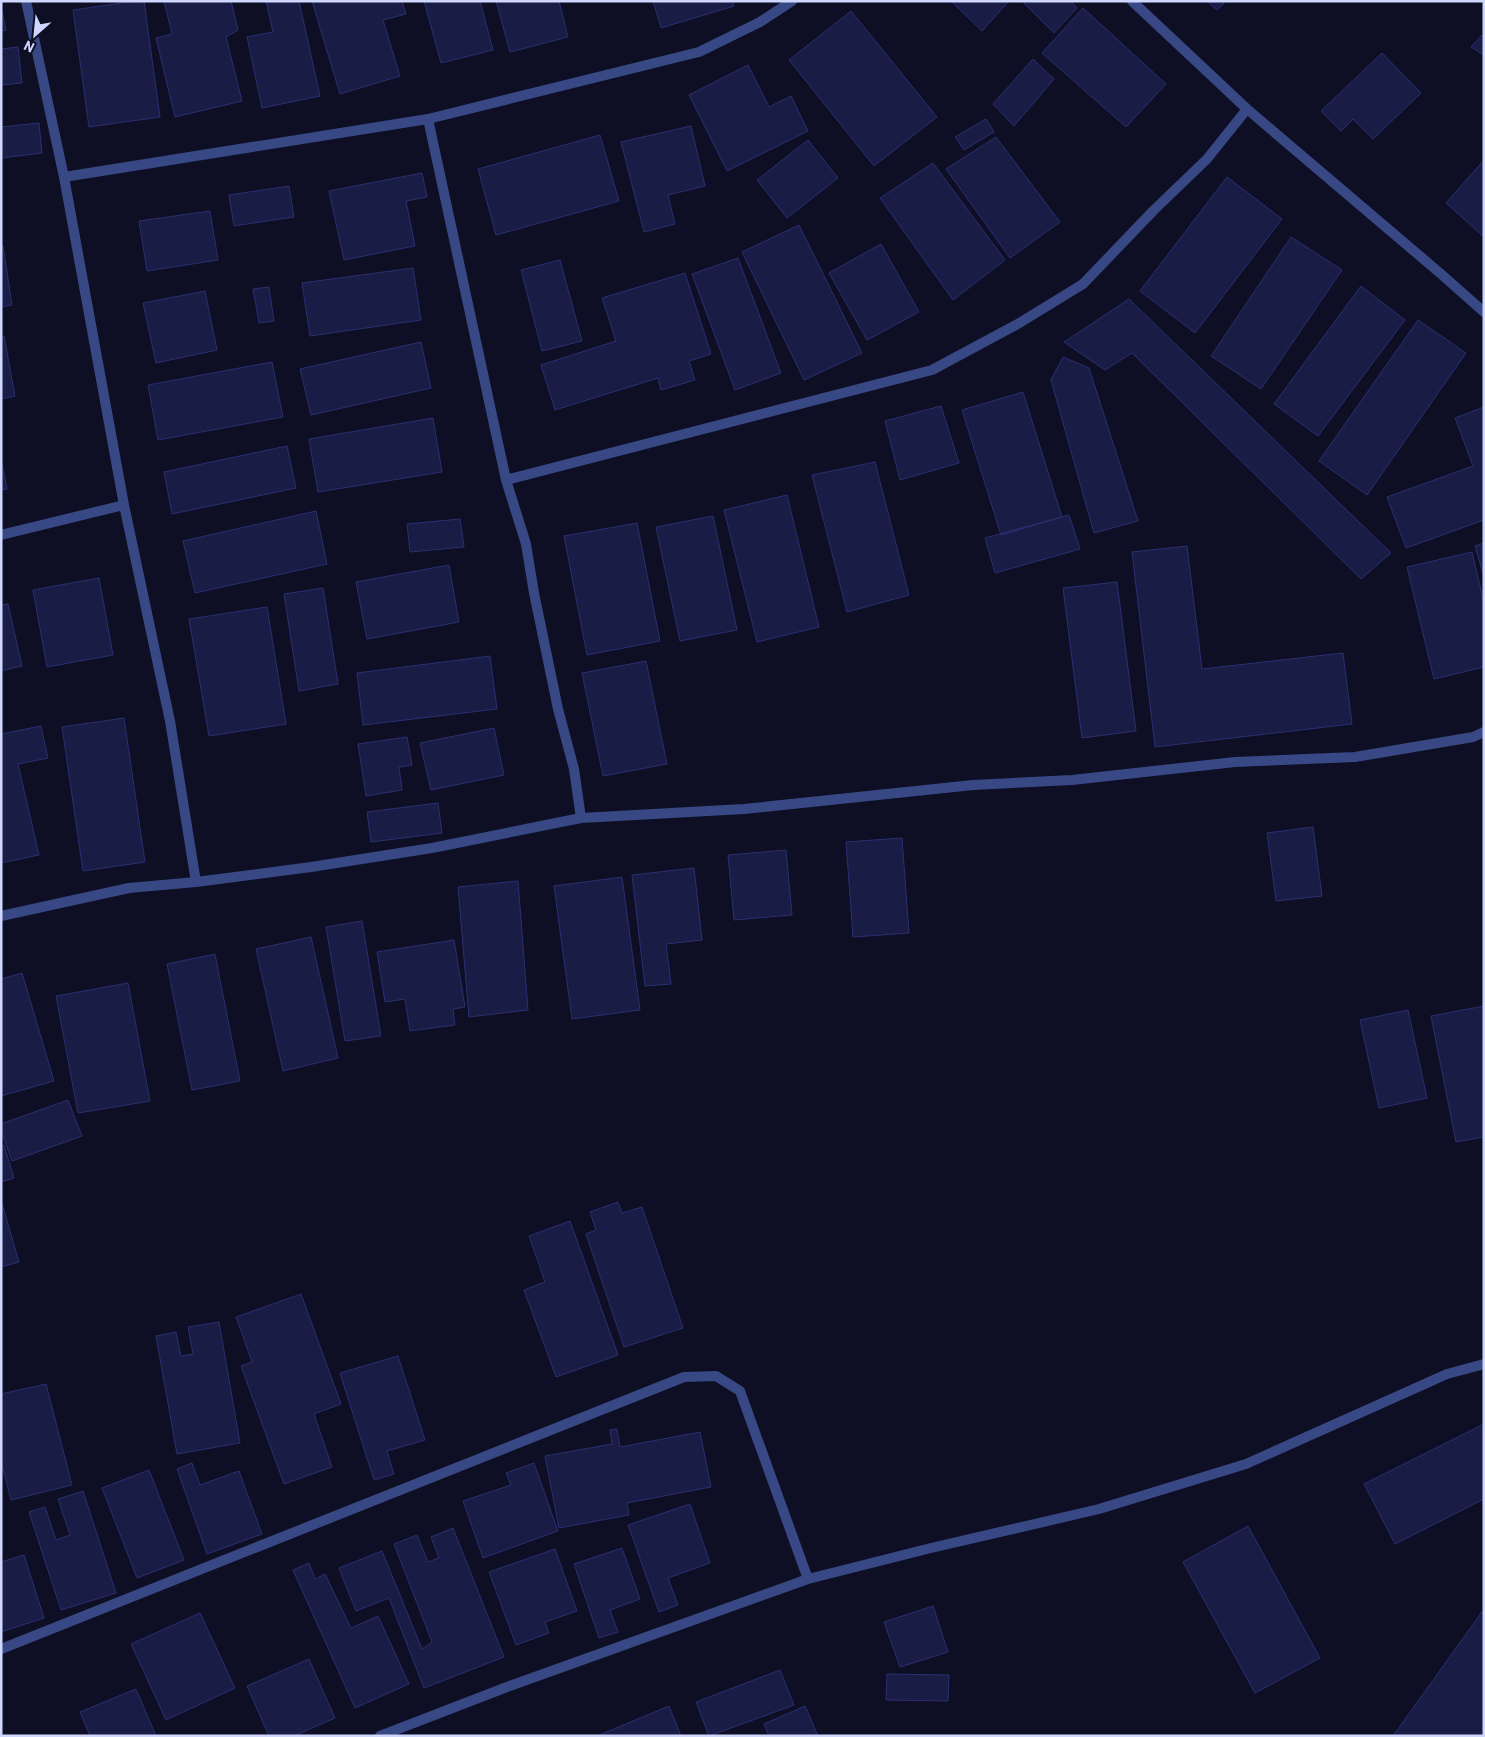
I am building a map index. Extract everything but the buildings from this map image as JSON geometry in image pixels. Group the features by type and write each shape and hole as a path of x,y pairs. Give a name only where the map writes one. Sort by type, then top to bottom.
{"street":[{"path":"26,1 64,176 124,505 170,721 196,882"},
{"path":"64,176 428,120 699,52 760,22 792,1"},
{"path":"1132,1 1247,109 1442,274 1484,312"},
{"path":"506,480 932,370 1016,325 1083,284 1154,210 1207,159 1247,109"},
{"path":"428,120 506,480 526,544 558,709 574,769 581,818"},
{"path":"1,535 124,505"},
{"path":"1,916 129,888 196,882 311,867 432,848 581,818 744,809 973,785 1072,780 1235,762 1355,757 1473,737 1484,732"},
{"path":"380,1736 508,1687 808,1579 1099,1509 1246,1464 1447,1374 1484,1364"},
{"path":"1,1649 684,1377 716,1376 740,1391 808,1579"}]}
